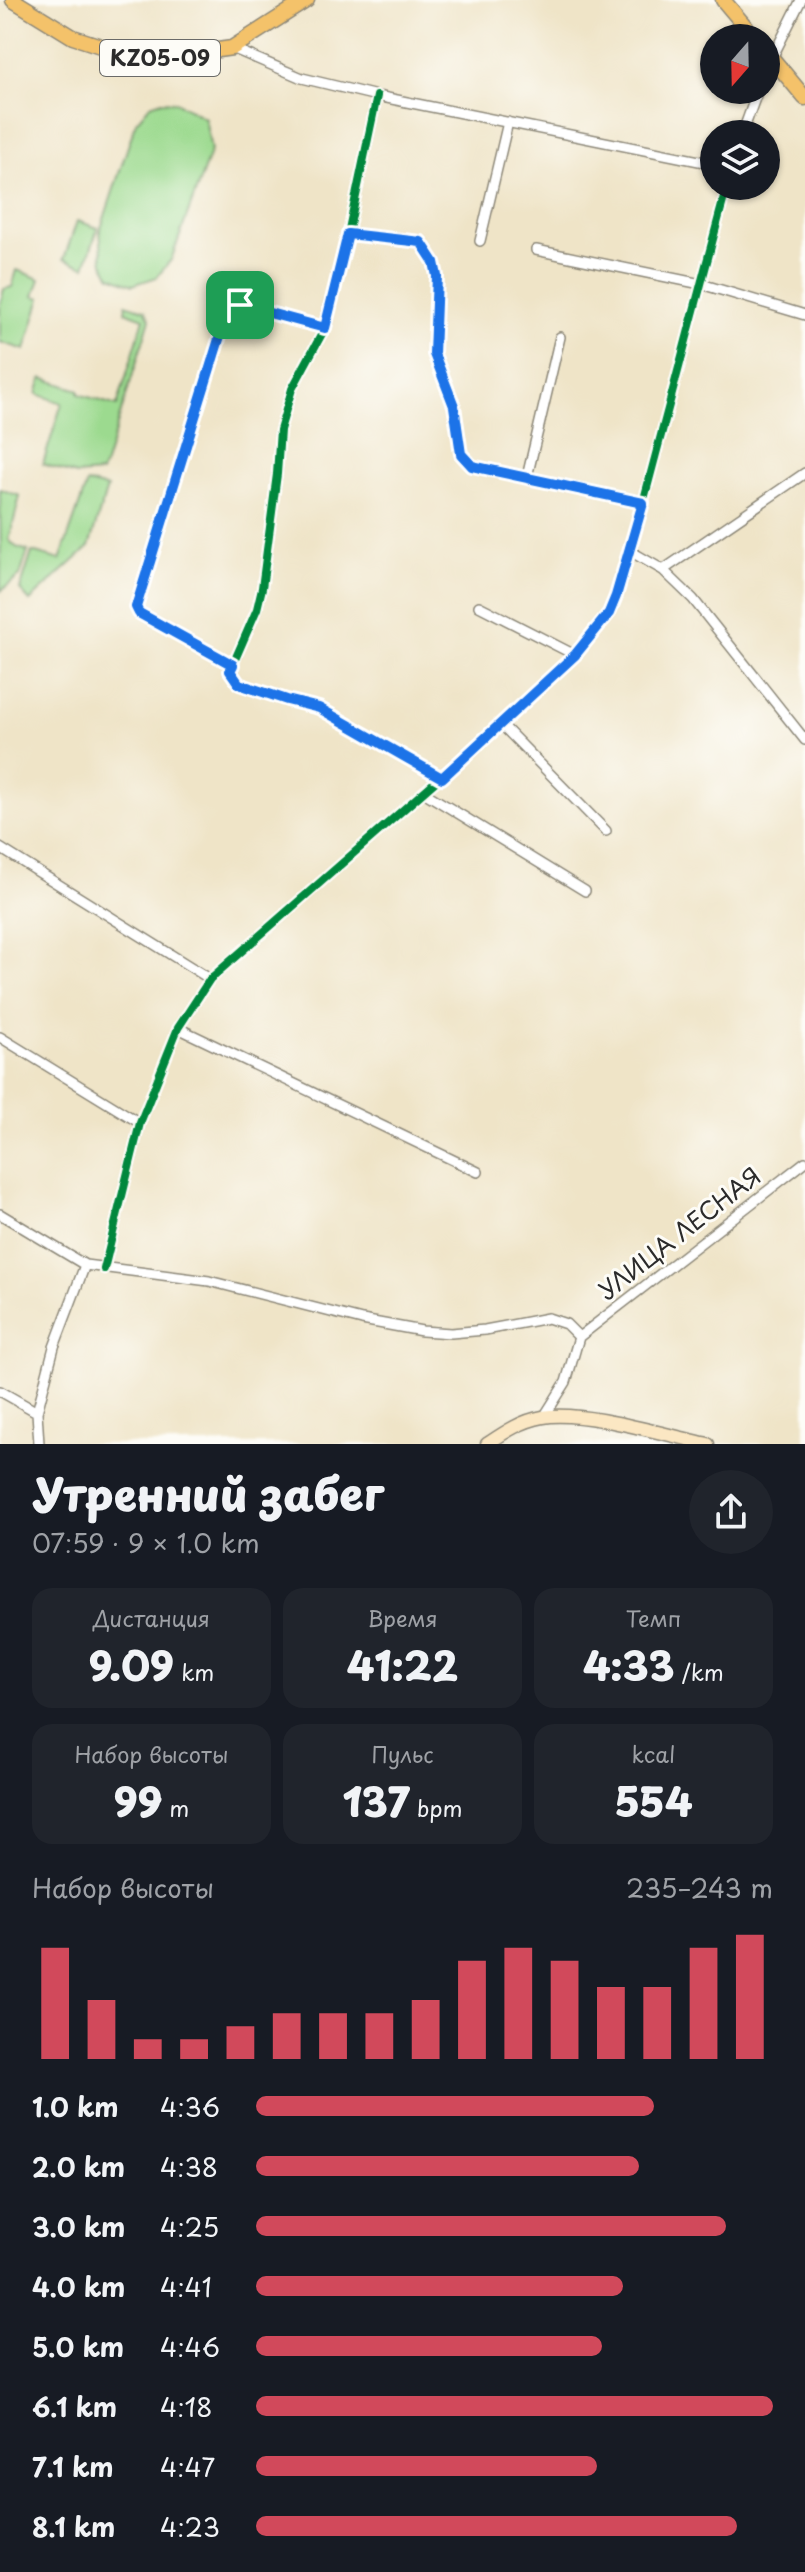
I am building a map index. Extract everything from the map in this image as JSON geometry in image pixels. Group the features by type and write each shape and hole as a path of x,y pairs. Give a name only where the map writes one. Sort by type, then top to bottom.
{"main road":[{"name":"KZ05-09","path":"13,0 73,37 155,59 232,48 307,0"},
{"path":"723,0 743,24"},
{"path":"780,72 805,98"},
{"path":"487,1444 511,1427 544,1417 590,1419 708,1444"}],"street":[{"path":"780,38 801,0"},
{"path":"232,48 302,78 700,161"},
{"path":"377,96 325,328 292,389 280,430 262,588 257,609 230,671 239,684 319,708 442,778"},
{"path":"480,241 508,122"},
{"path":"104,1269 140,1123 178,1028 210,979 501,724 575,655 609,613 630,551 723,200"},
{"path":"348,234 421,242 434,262 437,276 434,354 454,406 461,454 472,466 643,503"},
{"path":"536,250 701,284 805,315"},
{"path":"233,665 139,613 136,607 228,310 240,305 325,328"},
{"path":"527,477 560,337"},
{"path":"663,570 805,473"},
{"path":"630,551 663,570 693,599 805,740"},
{"path":"479,606 575,655"},
{"path":"501,724 606,831"},
{"path":"425,793 585,891"},
{"path":"0,848 210,979"},
{"path":"178,1028 478,1172"},
{"path":"0,1037 140,1123"},
{"name":"УЛИЦА ЛЕСНАЯ","path":"579,1337 805,1162"},
{"path":"0,1214 85,1265 209,1281 362,1320 451,1333 548,1318 566,1324 579,1337 566,1382 544,1417"},
{"path":"39,1444 37,1412 54,1347 85,1265"},
{"path":"0,1391 37,1412"}],"green space":[{"path":"162,101 176,102 205,118 211,150 171,260 157,277 133,285 111,276 103,263 100,231 136,122 150,105"},
{"path":"77,221 98,228 85,267 64,259"},
{"path":"17,270 40,279 34,296 41,298 25,350 0,342 0,303 4,289 12,287"},
{"path":"126,304 145,310 150,319 101,473 76,475 43,464 62,403 37,394 42,378 117,406 144,318 125,311"},
{"path":"87,483 107,488 89,547 30,601 20,590 32,552 60,560"},
{"path":"0,489 20,496 9,540 16,547 28,551 20,576 1,591"}],"cycle path":[{"path":"377,96 325,328 292,389 280,430 262,588 257,609 230,671 239,684 319,708 442,778"},
{"path":"104,1269 140,1123 178,1028 210,979 501,724 575,655 609,613 643,503 723,200"}],"route":[{"path":"348,234 421,242 434,262 437,276 434,354 454,406 461,454 466,462 472,466 643,503 609,613 575,655 442,778 319,708 239,684 230,671 233,665 139,613 136,607 228,310 240,305 325,328 348,234"}]}
